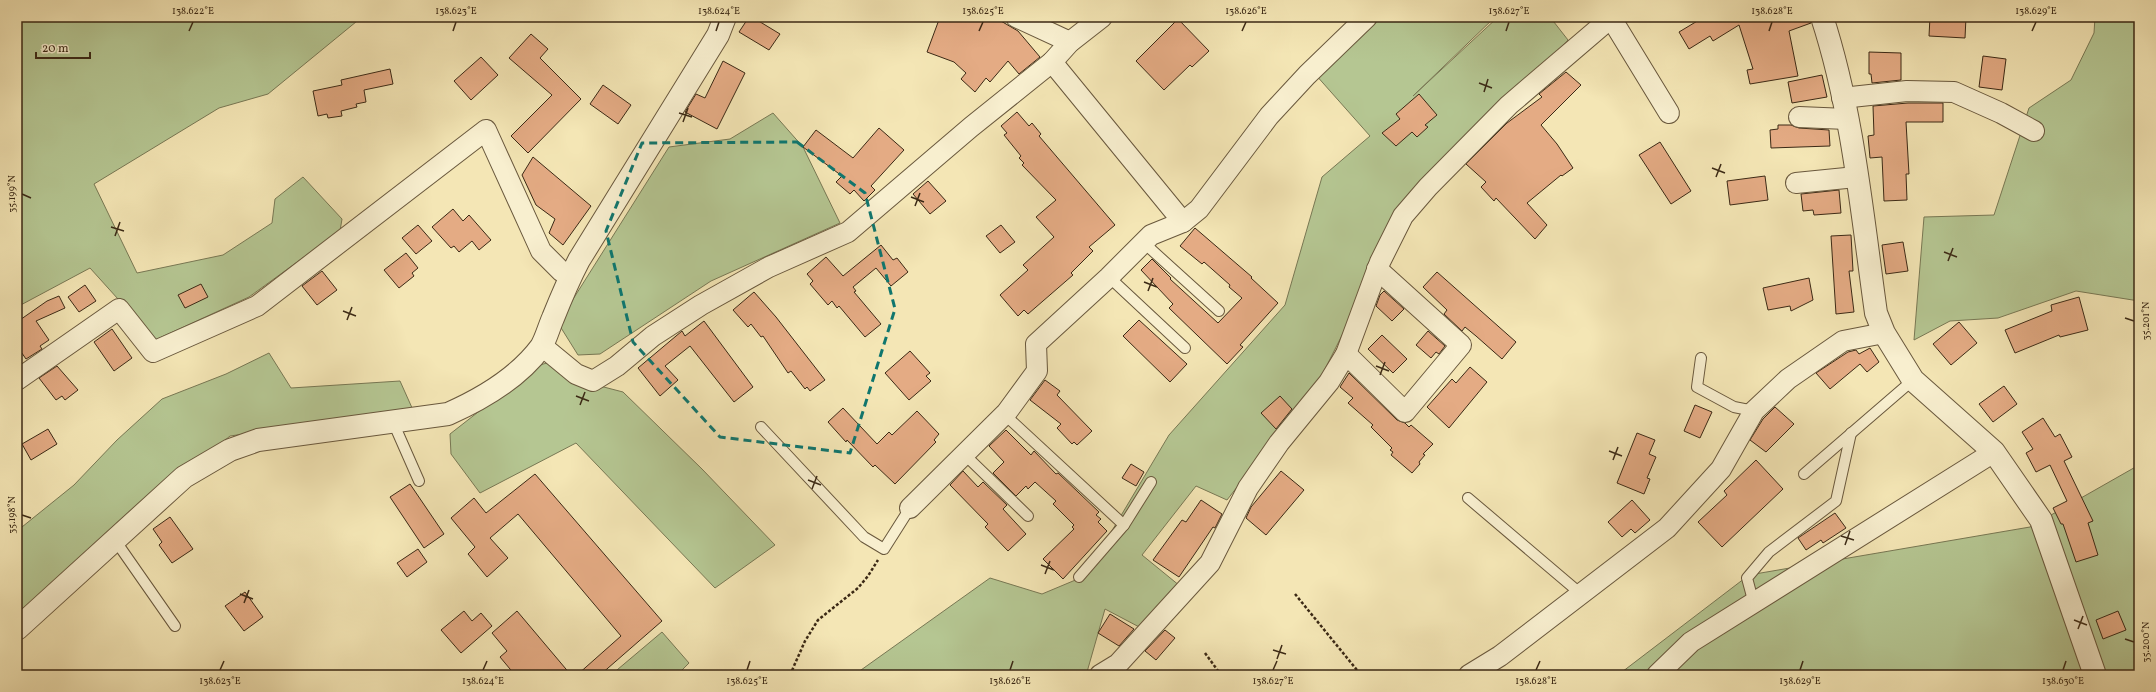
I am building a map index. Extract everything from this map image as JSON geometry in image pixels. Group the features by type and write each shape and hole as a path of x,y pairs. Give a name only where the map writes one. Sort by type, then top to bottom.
{"street":[{"path":"17,629 184,478 230,450 258,440 448,414 473,403 522,367 542,346 570,277 600,224 718,35 726,17"},
{"path":"1016,17 1070,42"},
{"path":"542,346 576,374 593,381 617,366 653,336 701,305 769,268 848,232 971,127 1052,62 1070,42 1102,17"},
{"path":"910,508 1004,414 1037,371 1036,344 1151,236 1183,222 1199,209 1269,116 1307,75 1367,17"},
{"path":"1822,17 1834,56 1847,119 1876,313 1884,334 1913,380 1994,452 2041,520 2095,675"},
{"path":"1100,675 1118,664 1210,563 1248,488 1278,443 1328,382 1346,354 1377,269 1402,216 1428,187 1509,105 1611,18 1669,113"},
{"path":"1052,62 1183,222"},
{"path":"1842,98 1907,91 1954,92 2034,130"},
{"path":"1799,117 1847,119"},
{"path":"17,380 119,309 153,352 257,306 486,130 541,251 561,271 570,277"},
{"path":"1796,183 1856,177"},
{"path":"1346,354 1405,412 1461,345 1377,269"},
{"path":"1469,675 1500,656 1667,528 1721,469 1754,411 1788,379 1843,341 1884,334"},
{"path":"1657,675 1691,642 1754,604 1994,452"}],"lane":[{"path":"1144,243 1219,311"},
{"path":"1109,277 1185,348"},
{"path":"1701,358 1697,387 1734,407 1754,411"},
{"path":"1804,474 1913,380"},
{"path":"1004,414 1124,525"},
{"path":"393,422 418,481"},
{"path":"761,427 864,536 884,549 910,508"},
{"path":"1754,604 1747,578 1769,552 1836,501 1851,433"},
{"path":"964,454 1028,516"},
{"path":"1079,577 1124,525 1151,482"},
{"path":"1468,498 1581,594"},
{"path":"115,540 175,626"}],"path":[{"path":"790,675 805,641 818,620 858,588 868,576 884,549"},
{"path":"1295,594 1361,675"},
{"path":"1205,653 1221,675"}],"highlighted area":[{"path":"797,142 865,193 895,309 850,453 720,437 633,342 606,231 642,143"}],"green space":[{"path":"17,17 362,17 268,94 219,108 94,184 137,273 223,255 272,223 275,199 303,177 342,219 340,231 249,297 155,340 90,268 17,307"},
{"path":"1375,17 1495,17 1413,96 1498,17 1550,17 1568,40 1391,238 1323,373 1297,410 1227,500 1196,486 1142,555 1180,586 1143,629 1105,609 1087,672 1081,675 854,675 990,578 1042,594 1085,576 1169,435 1285,305 1322,177 1370,136 1315,74"},
{"path":"2095,17 2139,17 2139,301 2076,291 1998,318 1950,321 1914,340 1924,217 1994,215 2029,108 2071,80 2094,33"},
{"path":"773,113 803,147 840,223 711,281 600,354 578,355 558,323 669,147 730,139"},
{"path":"269,353 291,388 400,381 413,410 230,436 51,585 17,617 17,531 74,485 117,440 162,399 226,374"},
{"path":"553,361 573,379 623,392 702,469 775,545 715,588 576,443 480,493 451,454 450,434 537,366"},
{"path":"2139,465 2139,675 1618,675 1749,575 2030,527"},
{"path":"662,632 689,663 677,675 611,675"}],"building":[{"path":"749,17 752,17 780,34 769,50 739,32"},
{"path":"940,17 994,17 1018,31 1040,57 1019,74 1008,61 990,82 986,78 975,92 961,79 966,73 954,62 927,52"},
{"path":"1704,17 1810,17 1811,23 1789,31 1798,76 1750,84 1747,70 1753,69 1739,25 1713,41 1710,36 1689,49 1679,32"},
{"path":"1930,17 1966,17 1965,38 1929,36"},
{"path":"1178,19 1209,51 1192,67 1190,65 1164,90 1136,61"},
{"path":"531,34 548,49 540,58 581,99 528,153 511,136 552,95 509,58"},
{"path":"1869,52 1901,53 1901,80 1872,83 1871,74 1869,74"},
{"path":"1983,56 2006,59 2002,90 1979,87"},
{"path":"481,57 498,75 471,100 454,81"},
{"path":"723,61 745,73 717,129 685,112 696,94 705,98"},
{"path":"390,69 393,84 364,90 366,102 356,104 357,107 341,111 342,116 328,118 327,114 318,116 313,91 342,85 341,80"},
{"path":"1566,72 1581,85 1541,125 1557,144 1573,168 1562,176 1561,175 1527,203 1547,225 1535,239 1496,198 1494,201 1481,187 1486,182 1466,164 1507,123 1542,97 1539,94"},
{"path":"1822,75 1827,97 1792,103 1788,82"},
{"path":"603,85 631,105 618,124 590,104"},
{"path":"1419,94 1437,115 1425,125 1428,127 1417,137 1412,132 1396,146 1382,133 1400,119 1396,114"},
{"path":"1908,103 1943,103 1943,122 1906,122 1909,174 1906,174 1907,200 1884,201 1882,157 1870,158 1868,136 1874,135 1873,106"},
{"path":"1017,112 1029,126 1032,123 1041,134 1039,136 1115,225 1089,247 1093,251 1071,273 1073,275 1028,314 1024,310 1018,316 1000,295 1028,270 1023,265 1054,237 1036,217 1056,200 1022,165 1024,163 1019,158 1021,156 1004,135 1007,133 1001,126"},
{"path":"1778,125 1791,125 1799,128 1829,130 1830,146 1771,148 1770,130 1778,129"},
{"path":"879,128 904,150 871,186 875,190 864,201 854,190 850,194 836,182 842,176 803,147 816,130 853,158"},
{"path":"1660,142 1691,191 1671,204 1639,155"},
{"path":"533,157 591,206 563,245 549,233 555,219 536,205 522,175"},
{"path":"1765,176 1768,200 1730,205 1727,181"},
{"path":"928,181 946,201 930,214 913,194"},
{"path":"1839,190 1841,213 1814,215 1813,210 1803,211 1801,194"},
{"path":"453,209 463,221 469,215 491,240 479,250 472,241 459,252 454,246 451,248 432,227"},
{"path":"418,225 432,241 416,254 402,238"},
{"path":"1001,225 1015,242 1000,253 986,236"},
{"path":"1195,228 1252,277 1251,278 1278,303 1240,345 1243,347 1227,364 1169,308 1173,304 1141,270 1152,259 1171,278 1170,279 1218,323 1242,298 1204,262 1202,264 1180,246"},
{"path":"1851,235 1853,271 1849,271 1854,312 1836,314 1831,236"},
{"path":"1903,242 1908,271 1886,274 1882,245"},
{"path":"881,245 893,260 897,258 908,272 891,286 876,268 853,287 856,291 854,292 881,324 865,337 839,306 837,308 832,301 828,305 810,284 813,281 807,274 826,257 843,276"},
{"path":"406,253 418,268 412,273 414,276 399,288 384,270"},
{"path":"322,271 337,290 317,305 302,286"},
{"path":"1437,272 1516,342 1502,359 1465,327 1462,331 1444,314 1447,310 1423,287"},
{"path":"1809,278 1813,300 1791,311 1790,306 1768,310 1763,288"},
{"path":"201,284 208,297 185,308 178,295"},
{"path":"85,285 96,301 79,312 68,297"},
{"path":"1384,291 1404,309 1392,321 1376,306 1380,295"},
{"path":"754,292 776,317 825,380 810,391 807,387 805,389 791,371 788,373 763,336 761,337 751,324 748,327 733,310"},
{"path":"59,296 65,308 36,321 49,340 40,346 42,349 26,359 17,346 17,322 47,301"},
{"path":"2079,297 2088,330 2060,337 2059,335 2015,353 2005,330 2052,311 2051,305"},
{"path":"1139,320 1187,364 1170,382 1123,336"},
{"path":"704,321 753,387 734,402 690,346 665,366 678,380 660,396 638,368 682,331 685,336"},
{"path":"1959,322 1977,343 1951,365 1933,344"},
{"path":"112,329 132,358 114,371 94,342"},
{"path":"1428,331 1445,346 1439,354 1436,352 1431,358 1416,345"},
{"path":"1382,335 1407,359 1393,373 1368,349"},
{"path":"1870,348 1879,362 1867,372 1860,364 1830,389 1816,373 1848,352 1856,350 1859,354"},
{"path":"910,351 930,373 926,376 931,381 909,400 885,373"},
{"path":"57,366 78,390 65,400 62,396 56,400 39,378"},
{"path":"1470,367 1487,382 1449,428 1427,407 1452,379 1456,383"},
{"path":"1349,373 1397,420 1405,423 1409,427 1411,425 1433,444 1423,454 1425,455 1419,462 1420,464 1412,473 1391,455 1393,452 1390,450 1392,448 1371,427 1373,425 1348,403 1353,398 1340,387"},
{"path":"1045,380 1060,391 1057,395 1092,431 1077,445 1074,442 1072,444 1057,428 1061,424 1030,400"},
{"path":"2004,386 2017,404 1993,422 1979,404"},
{"path":"1280,396 1292,409 1276,429 1261,413"},
{"path":"1695,405 1712,412 1700,438 1684,431"},
{"path":"1775,407 1794,424 1766,452 1750,440 1763,419"},
{"path":"843,408 877,444 889,432 892,435 917,411 939,434 934,440 936,442 895,484 875,465 873,467 847,440 846,442 828,422"},
{"path":"2043,418 2055,437 2060,434 2072,457 2064,461 2093,521 2088,523 2098,555 2076,562 2063,524 2061,524 2053,508 2067,501 2050,465 2036,472 2026,453 2033,449 2022,432"},
{"path":"48,429 57,444 31,460 22,444"},
{"path":"1006,430 1031,455 1034,451 1056,474 1058,473 1099,512 1096,515 1101,519 1098,522 1107,531 1063,579 1043,559 1074,529 1072,527 1074,525 1053,504 1056,501 1035,482 1028,489 1026,486 1016,496 993,473 1004,462 989,446"},
{"path":"1637,433 1655,440 1649,454 1656,457 1647,478 1650,479 1644,494 1617,483"},
{"path":"1756,460 1783,489 1722,547 1698,522 1727,495 1724,491"},
{"path":"1131,464 1144,472 1136,486 1122,478"},
{"path":"963,471 978,487 983,482 1007,505 1003,509 1026,534 1008,551 985,527 988,524 950,485"},
{"path":"1281,471 1304,490 1266,535 1246,518 1251,507"},
{"path":"535,474 662,621 600,675 577,675 621,636 518,514 490,538 508,558 487,577 468,554 475,547 451,518 474,498 486,513"},
{"path":"410,484 444,534 424,548 390,497"},
{"path":"1201,500 1222,514 1215,528 1213,527 1179,577 1153,560 1182,520 1186,522"},
{"path":"1632,500 1650,520 1635,533 1631,529 1622,537 1608,522"},
{"path":"1835,513 1846,528 1823,543 1821,540 1806,550 1798,538"},
{"path":"170,517 193,549 172,563 159,545 162,542 153,529"},
{"path":"418,549 427,562 407,577 397,563"},
{"path":"245,592 263,617 244,631 225,606"},
{"path":"464,611 472,621 481,613 492,626 461,653 441,630"},
{"path":"517,611 571,675 515,675 500,657 507,651 492,633"},
{"path":"2118,611 2126,630 2103,639 2096,620"},
{"path":"1110,614 1134,629 1119,646 1098,633"},
{"path":"1165,630 1175,638 1156,660 1145,651"}]}
